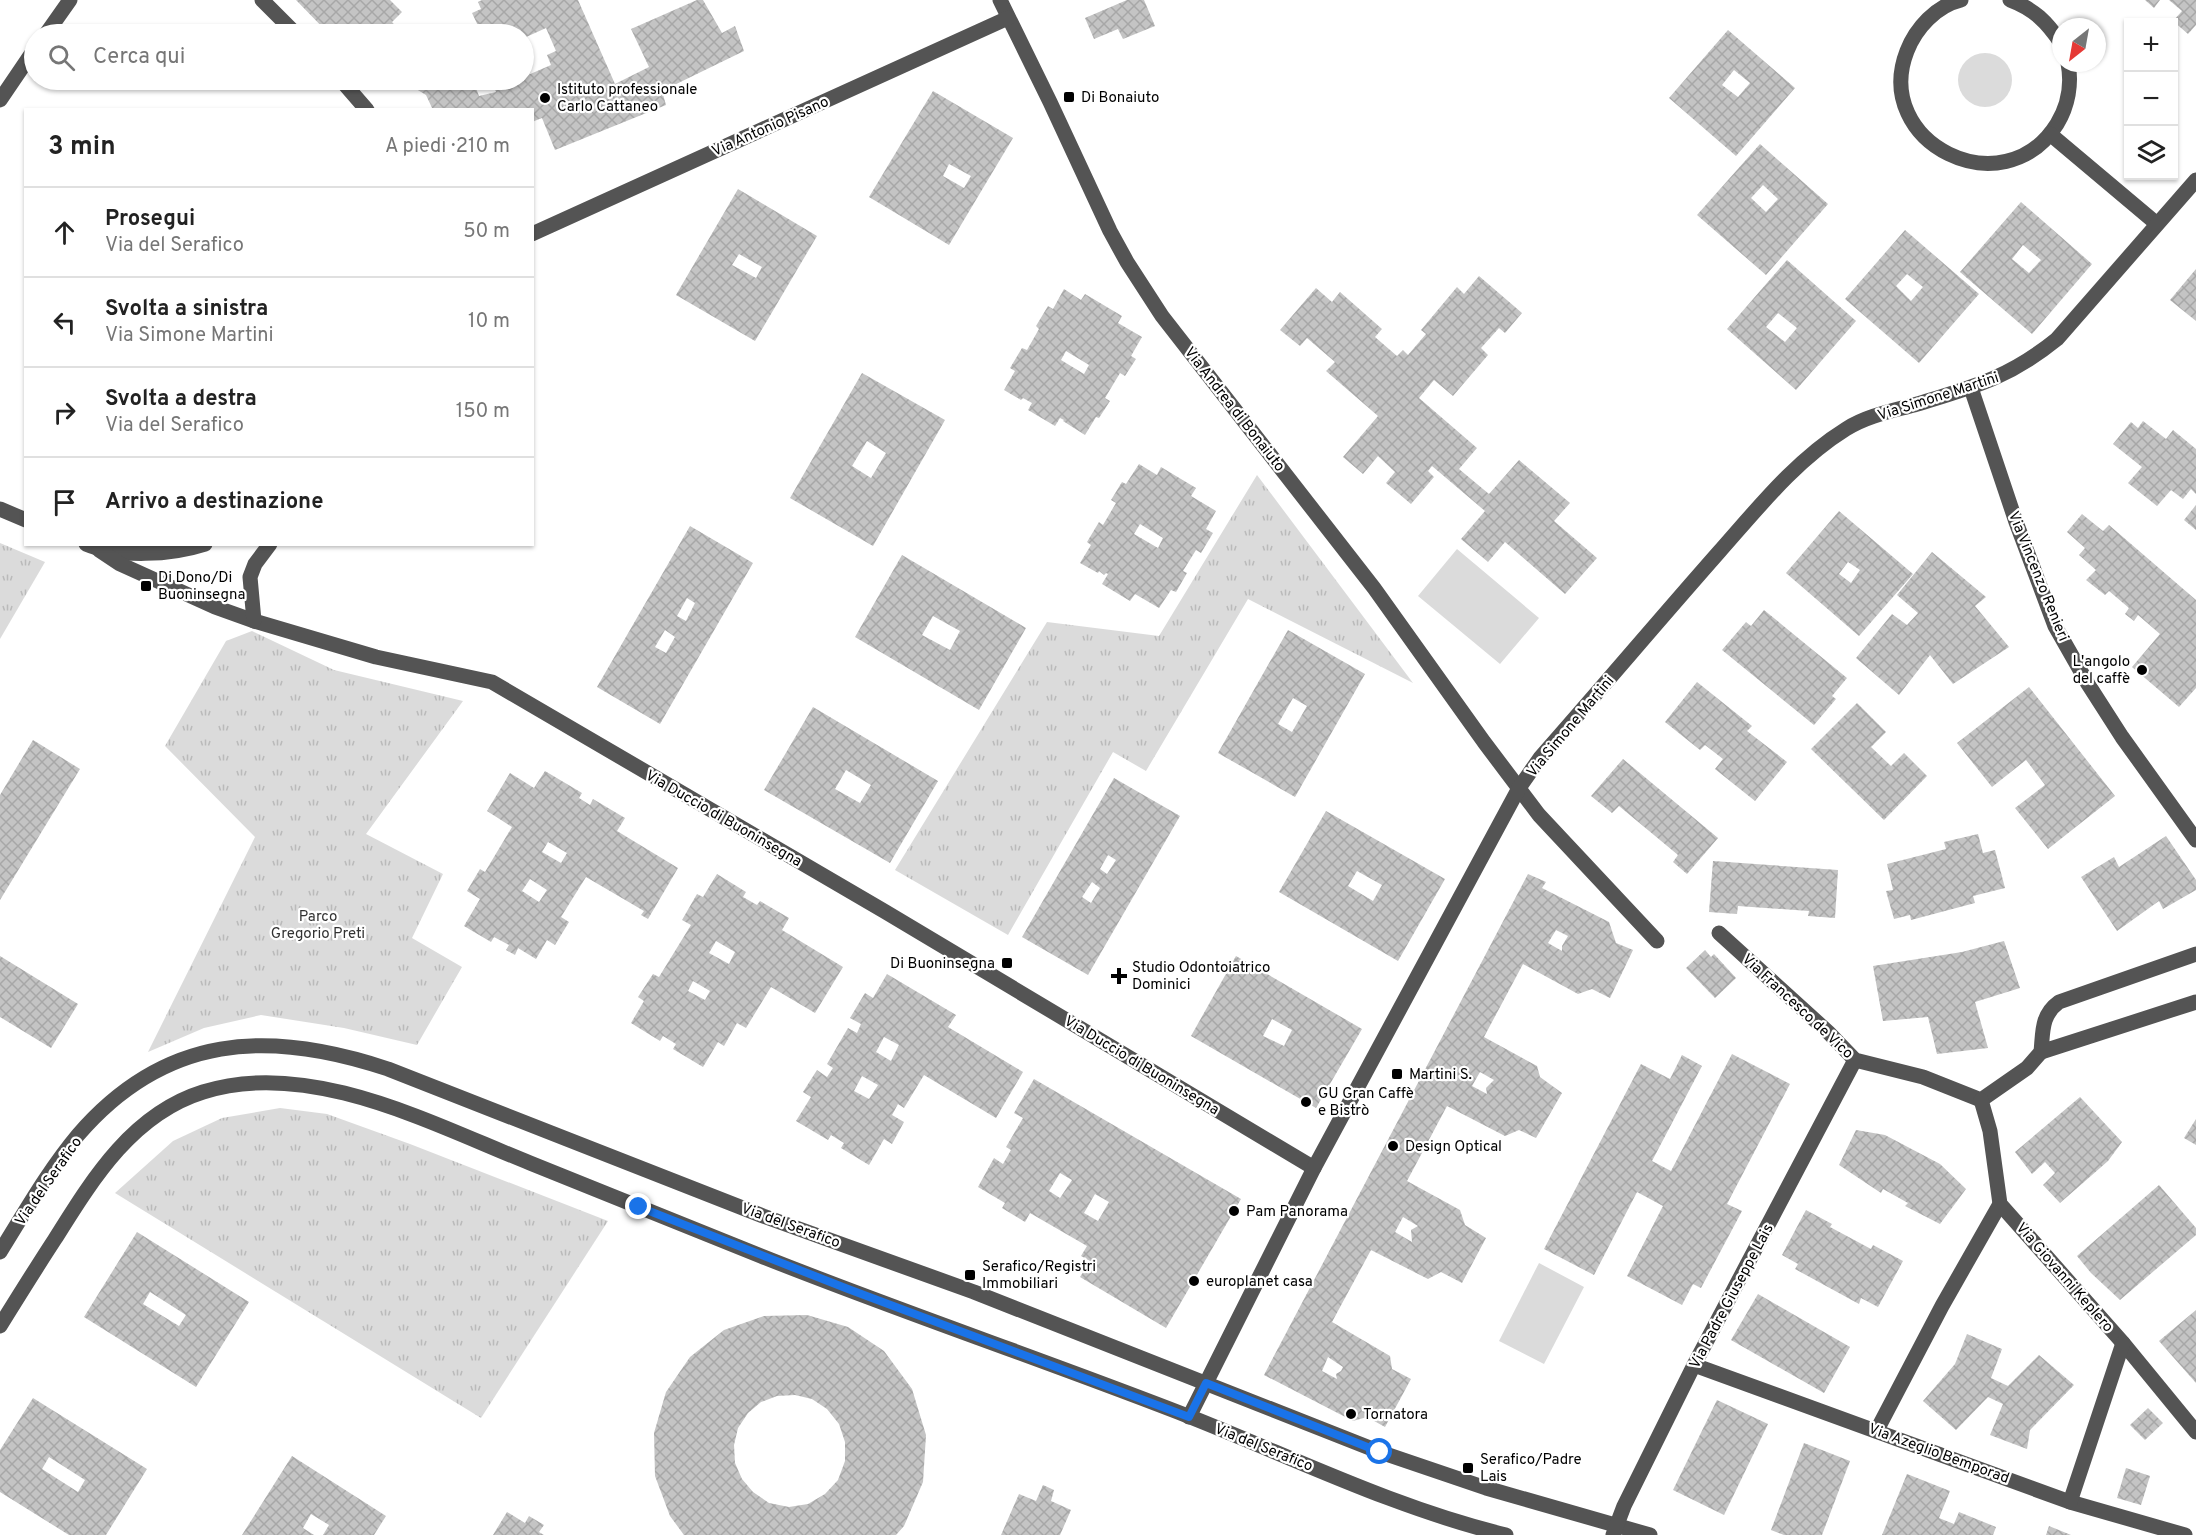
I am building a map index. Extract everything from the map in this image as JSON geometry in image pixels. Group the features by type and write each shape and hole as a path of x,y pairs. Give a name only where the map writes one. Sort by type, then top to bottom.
{"street":[{"path":"52,24 70,0"},
{"path":"262,0 286,24"},
{"name":"Via Andrea di Bonaiuto","path":"1000,0 1110,231 1144,289 1162,316 1374,588 1519,788"},
{"path":"1961,0 1935,12 1916,32 1910,42 1901,74 1903,99 1912,121 1926,139 1944,153 1966,162 1989,164 2012,160 2033,150 2050,134 2063,113 2070,90 2069,72"},
{"path":"2010,0 2032,10 2047,22 2052,30"},
{"name":"Via Antonio Pisano","path":"534,233 1008,18"},
{"path":"0,99 24,64"},
{"path":"350,90 365,108"},
{"path":"2050,134 2157,224"},
{"name":"Via Simone Martini","path":"1189,1417 1314,1168 1519,788 1540,758 1708,565 1789,475 1819,447 1848,427 1971,388 2012,371 2034,358 2057,339 2196,180"},
{"name":"Via Vincenzo Renieri","path":"1971,388 2016,522 2055,626 2116,728 2196,840"},
{"path":"0,509 24,519"},
{"path":"92,547 166,553 196,546"},
{"path":"254,621 250,577 255,564 268,546"},
{"name":"Via Duccio di Buoninsegna","path":"92,547 120,564 215,607 254,621 376,657 492,682 884,910 1314,1168"},
{"path":"1519,788 1539,814 1657,940"},
{"name":"Via Francesco de Vico","path":"1719,933 1828,1032 1855,1060 1923,1077 1981,1100"},
{"path":"2041,1052 2043,1020 2051,1008 2059,1002 2196,954"},
{"path":"1878,1430 1942,1306 2000,1204 1990,1131 1981,1100 2027,1068 2041,1052 2196,1002"},
{"name":"Via del Serafico","path":"0,1252 39,1190 78,1136 105,1108 137,1082 173,1062 218,1049 250,1046 300,1047 336,1053 388,1069 763,1216 974,1292 1337,1436 1469,1483 1614,1530 1650,1535"},
{"name":"Via Padre Giuseppe Lais","path":"1614,1530 1694,1365 1855,1060"},
{"name":"Via del Serafico","path":"0,1326 83,1193 137,1130 165,1108 204,1092 244,1082 281,1082 332,1090 408,1115 773,1261 1189,1417 1372,1491 1506,1535"},
{"name":"Via Giovanni Keplero","path":"2000,1204 2123,1343 2196,1432"},
{"path":"2070,1502 2123,1343"},
{"name":"Via Azeglio Bemporad","path":"1694,1365 1878,1430 2070,1502 2185,1535"}],"green space":[{"path":"1985,53 1995,55 2004,61 2010,70 2012,80 2010,90 2004,99 1995,105 1985,107 1975,105 1966,99 1960,90 1958,80 1960,70 1966,61 1975,55"},
{"path":"1257,475 1413,683 1248,599 1146,771 1113,752 1008,935 895,870 1047,622 1159,636"},
{"path":"0,543 45,562 0,639"},
{"path":"1457,549 1539,618 1500,664 1418,596"},
{"name":"Parco Gregorio Preti","path":"252,631 334,670 463,701 366,834 443,874 412,938 462,967 417,1045 344,1028 261,1015 204,1028 148,1052 255,837 165,746 226,641"},
{"path":"280,1108 327,1114 608,1221 481,1418 115,1193 173,1141 222,1118"},
{"path":"1539,1263 1584,1287 1544,1364 1499,1341"}],"building":[{"path":"296,0 390,0 402,12 392,22 394,24 319,24"},
{"path":"482,0 578,0 615,84 649,67 631,29 697,0 703,0 722,33 735,26 744,51 662,91 666,105 555,150 542,118 534,121 534,108 432,108 426,95 418,90 477,90 479,96 496,92 495,90 534,90 534,72 551,65 547,55 556,51 546,28 534,33 534,24 477,24 472,13 481,9 478,2"},
{"path":"1127,0 1144,0 1155,26 1123,39 1118,29 1094,39 1085,18"},
{"path":"2145,0 2160,0 2154,8"},
{"path":"2169,0 2196,0 2196,25 2188,34 2178,25 2178,18 2176,18 2182,11"},
{"path":"1728,30 1795,88 1736,156 1669,98","holes":["1734,70 1750,83 1738,97 1722,85"]},
{"path":"933,91 1013,138 949,245 869,197","holes":["949,164 971,176 964,188 943,176"]},
{"path":"1760,144 1828,204 1766,275 1697,215","holes":["1763,185 1778,199 1766,212 1751,198"]},
{"path":"738,189 817,236 755,341 676,295","holes":["739,254 762,267 756,278 732,265"]},
{"path":"2021,202 2092,264 2032,334 1960,272","holes":["2023,245 2041,260 2029,273 2012,259"]},
{"path":"1905,230 1979,294 1919,363 1845,299","holes":["1907,274 1923,287 1911,301 1896,286"]},
{"path":"1787,260 1856,321 1796,390 1727,329","holes":["1778,313 1797,328 1785,342 1766,327"]},
{"path":"2196,269 2196,321 2170,300"},
{"path":"1479,276 1522,313 1505,333 1499,328 1481,348 1488,355 1453,396 1434,380 1419,398 1477,448 1459,469 1489,494 1519,460 1570,503 1554,521 1597,558 1565,594 1505,542 1488,562 1461,539 1485,511 1432,466 1428,471 1434,477 1411,504 1386,483 1395,472 1378,456 1363,474 1343,457 1378,416 1326,371 1335,362 1307,338 1300,346 1280,330 1316,288 1332,302 1340,292 1382,329 1375,337 1397,356 1403,350 1408,355 1426,334 1421,330 1457,287 1464,294"},
{"path":"1064,289 1081,300 1085,294 1122,316 1118,323 1142,337 1131,356 1136,359 1125,376 1120,373 1105,398 1110,401 1099,418 1096,417 1085,435 1060,418 1055,426 1028,410 1032,403 1023,398 1021,400 1004,390 1015,371 1010,368 1022,348 1027,350 1039,329 1036,326 1048,306 1053,309","holes":["1066,351 1089,365 1084,374 1061,360"]},
{"path":"862,373 945,420 873,546 790,498","holes":["867,441 886,453 871,478 852,466"]},
{"path":"2143,421 2166,439 2173,430 2196,449 2196,494 2191,489 2183,499 2171,490 2157,506 2128,483 2142,467 2113,444 2131,422 2138,428"},
{"path":"1139,464 1157,475 1161,467 1196,488 1191,496 1216,511 1206,529 1213,533 1201,553 1196,550 1183,571 1187,573 1176,592 1171,590 1159,608 1135,594 1130,601 1102,584 1108,574 1104,575 1099,571 1098,573 1080,563 1091,545 1087,542 1099,522 1103,525 1116,503 1111,500 1122,482 1126,484","holes":["1140,524 1163,538 1158,548 1134,534"]},
{"path":"2196,505 2196,530 2184,520"},
{"path":"1839,511 1913,574 1859,636 1786,573","holes":["1848,562 1860,570 1851,583 1839,574"]},
{"path":"2082,514 2103,531 2109,525 2196,600 2196,688 2179,707 2132,667 2160,634 2138,615 2134,621 2125,614 2129,608 2109,591 2105,595 2086,580 2096,570 2079,555 2085,548 2067,532"},
{"path":"690,526 753,563 660,724 597,687","holes":["687,598 695,603 686,621 677,616","665,630 675,637 666,653 655,647"]},
{"path":"1932,552 1986,597 1975,606 2009,647 1953,684 1930,655 1899,695 1856,658 1892,614 1907,625 1918,613 1897,595"},
{"path":"902,555 1026,628 979,710 855,637","holes":["933,616 960,631 950,650 922,635"]},
{"path":"1764,610 1847,678 1832,696 1836,699 1814,725 1722,650 1746,622 1751,626"},
{"path":"1288,630 1365,674 1295,797 1218,753","holes":["1293,698 1307,706 1292,732 1278,724"]},
{"path":"1697,682 1752,726 1747,731 1787,762 1755,801 1715,769 1723,759 1705,745 1700,750 1665,722"},
{"path":"2029,687 2115,796 2048,849 2015,808 2045,785 2026,760 1992,787 1957,743"},
{"path":"1857,703 1886,732 1871,747 1891,766 1904,753 1927,776 1884,820 1811,749"},
{"path":"813,707 938,781 890,863 764,790","holes":["846,770 871,785 860,803 835,789"]},
{"path":"33,740 80,769 0,900 0,795"},
{"path":"1623,759 1718,838 1687,874 1673,862 1678,855 1619,806 1612,813 1591,796"},
{"path":"545,771 582,793 579,798 590,805 593,799 625,818 617,831 678,868 648,919 641,915 644,911 586,877 561,917 569,922 555,945 547,940 536,959 518,948 515,955 506,950 509,945 494,937 491,942 464,926 480,899 467,891 480,869 485,872 512,827 487,811 510,773 534,788","holes":["548,842 567,853 561,863 542,852","530,879 547,890 539,902 522,891"]},
{"path":"1114,778 1180,816 1088,975 1022,937","holes":["1108,855 1116,860 1107,874 1100,869","1092,882 1100,888 1091,903 1082,897"]},
{"path":"1326,811 1445,879 1398,961 1279,892","holes":["1357,871 1382,885 1373,901 1348,886"]},
{"path":"1978,834 1983,853 1995,850 2005,888 1973,896 1975,903 1911,920 1910,915 1894,919 1886,891 1893,890 1887,864 1946,849 1944,842"},
{"path":"2166,836 2196,880 2196,890 2163,909 2159,901 2117,931 2081,877 2114,857 2119,867"},
{"path":"1713,861 1838,870 1835,918 1808,916 1809,911 1738,906 1737,914 1709,912"},
{"path":"717,874 746,892 743,897 757,905 760,901 789,918 782,930 843,967 815,1013 771,987 746,1028 737,1023 724,1046 718,1042 703,1067 673,1049 676,1044 663,1036 660,1041 631,1023 644,1001 638,997 653,974 659,977 691,925 682,920 697,894 703,897","holes":["716,941 735,952 729,964 709,953","693,981 710,991 705,1000 688,991"]},
{"path":"1528,874 1546,882 1542,888 1609,922 1616,943 1633,950 1610,998 1592,989 1578,994 1523,964 1484,1037 1537,1066 1540,1077 1562,1093 1536,1138 1519,1130 1505,1136 1447,1106 1407,1181 1460,1210 1465,1225 1486,1238 1462,1283 1441,1272 1428,1279 1371,1250 1332,1322 1390,1356 1392,1369 1411,1379 1385,1427 1367,1417 1353,1421 1264,1375","holes":["1556,930 1568,936 1562,946 1562,951 1548,943","1480,1072 1494,1080 1486,1088 1487,1094 1472,1086","1403,1217 1418,1226 1411,1230 1412,1242 1395,1232","1328,1357 1343,1367 1336,1374 1337,1379 1322,1371"]},
{"path":"2004,941 2020,988 1975,1002 1988,1048 1937,1054 1928,1017 1883,1021 1873,966 1962,952"},
{"path":"1705,950 1711,957 1714,954 1736,978 1715,998 1686,968"},
{"path":"0,956 78,1004 51,1048 0,1017"},
{"path":"1236,956 1362,1029 1316,1108 1191,1036","holes":["1272,1019 1292,1030 1284,1046 1263,1036"]},
{"path":"887,974 956,1015 948,1027 1023,1072 996,1118 924,1075 904,1108 898,1104 892,1115 904,1122 892,1144 884,1139 869,1165 841,1148 844,1143 831,1135 828,1140 796,1121 811,1097 803,1092 817,1070 827,1077 833,1068 827,1064 848,1028 857,1033 861,1024 850,1018 865,993 873,998","holes":["884,1037 899,1045 891,1061 876,1052","862,1076 878,1085 869,1099 854,1091"]},
{"path":"1732,1054 1790,1084 1727,1204 1742,1211 1701,1288 1693,1284 1682,1305 1627,1276 1663,1206 1637,1192 1594,1275 1544,1249 1641,1064 1670,1079 1682,1055 1702,1066 1652,1161 1671,1171"},
{"path":"1034,1079 1241,1199 1166,1328 1080,1277 1090,1261 1081,1256 1087,1246 1030,1213 1025,1222 1002,1208 1005,1203 978,1187 994,1158 1003,1164 1011,1150 1006,1147 1023,1118 1014,1113","holes":["1060,1173 1072,1180 1060,1198 1049,1191","1095,1194 1109,1202 1098,1221 1084,1213"]},
{"path":"2080,1097 2122,1142 2108,1161 2060,1203 2043,1185 2055,1173 2045,1162 2032,1174 2015,1152"},
{"path":"2196,1119 2196,1145 2184,1138"},
{"path":"1856,1130 1885,1135 1940,1164 1966,1189 1940,1224 1905,1206 1908,1203 1883,1189 1881,1193 1839,1165"},
{"path":"2159,1185 2196,1228 2196,1235 2120,1300 2091,1273 2077,1256"},
{"path":"1806,1210 1832,1224 1830,1227 1871,1249 1873,1245 1903,1261 1878,1307 1861,1298 1859,1304 1795,1269 1798,1264 1782,1255"},
{"path":"137,1232 249,1302 196,1387 84,1317","holes":["150,1292 186,1315 179,1326 143,1304"]},
{"path":"1758,1294 1850,1347 1824,1393 1731,1340"},
{"path":"2196,1310 2196,1383 2159,1341"},
{"path":"807,1315 848,1327 884,1351 912,1389 926,1435 923,1482 904,1526 896,1535 684,1535 670,1516 655,1476 654,1433 666,1392 690,1357 724,1330 764,1316","holes":["795,1395 812,1399 827,1409 839,1424 845,1442 845,1461 838,1480 825,1494 808,1504 789,1507 769,1503 753,1492 742,1479 735,1463 734,1445 738,1428 748,1413 761,1402 777,1396"]},
{"path":"1967,1334 2002,1349 1991,1378 2008,1386 2039,1355 2074,1385 2030,1430 2027,1449 1990,1435 2003,1404 1988,1397 1956,1430 1923,1401 1955,1364"},
{"path":"33,1398 147,1469 106,1535 69,1535 0,1492 0,1450","holes":["49,1457 85,1480 78,1492 42,1469"]},
{"path":"1717,1400 1768,1424 1724,1515 1673,1490"},
{"path":"2148,1408 2163,1423 2145,1440 2130,1425"},
{"path":"1804,1443 1850,1461 1822,1535 1784,1535 1771,1530"},
{"path":"292,1456 386,1516 374,1535 323,1535 329,1525 311,1514 303,1528 314,1535 242,1535"},
{"path":"2126,1468 2150,1476 2141,1505 2117,1498"},
{"path":"1907,1474 1950,1491 1939,1518 1954,1524 1959,1512 1996,1527 1993,1535 1882,1535"},
{"path":"1043,1485 1054,1490 1051,1501 1071,1510 1060,1535 1001,1535 1019,1494 1036,1501"},
{"path":"507,1512 525,1523 529,1516 544,1525 539,1532 544,1535 493,1535"},
{"path":"2049,1526 2071,1535 2046,1535"}],"place":[{"name":"Di Bonaiuto","path":"1069,97"},
{"name":"Istituto professionale Carlo Cattaneo","path":"545,98"},
{"name":"Di Dono/Di Buoninsegna","path":"146,586"},
{"name":"L'angolo del caffè","path":"2142,670"},
{"name":"Di Buoninsegna","path":"1007,963"},
{"name":"Studio Odontoiatrico Dominici","path":"1119,976"},
{"name":"Martini S.","path":"1397,1074"},
{"name":"GU Gran Caffè e Bistrò","path":"1306,1102"},
{"name":"Design Optical","path":"1393,1146"},
{"name":"Pam Panorama","path":"1234,1211"},
{"name":"Serafico/Registri Immobiliari","path":"970,1275"},
{"name":"europlanet casa","path":"1194,1281"},
{"name":"Tornatora","path":"1351,1414"},
{"name":"Serafico/Padre Lais","path":"1468,1468"}],"route":[{"path":"639,1207 763,1257 1189,1417 1206,1383 1380,1452"}]}
